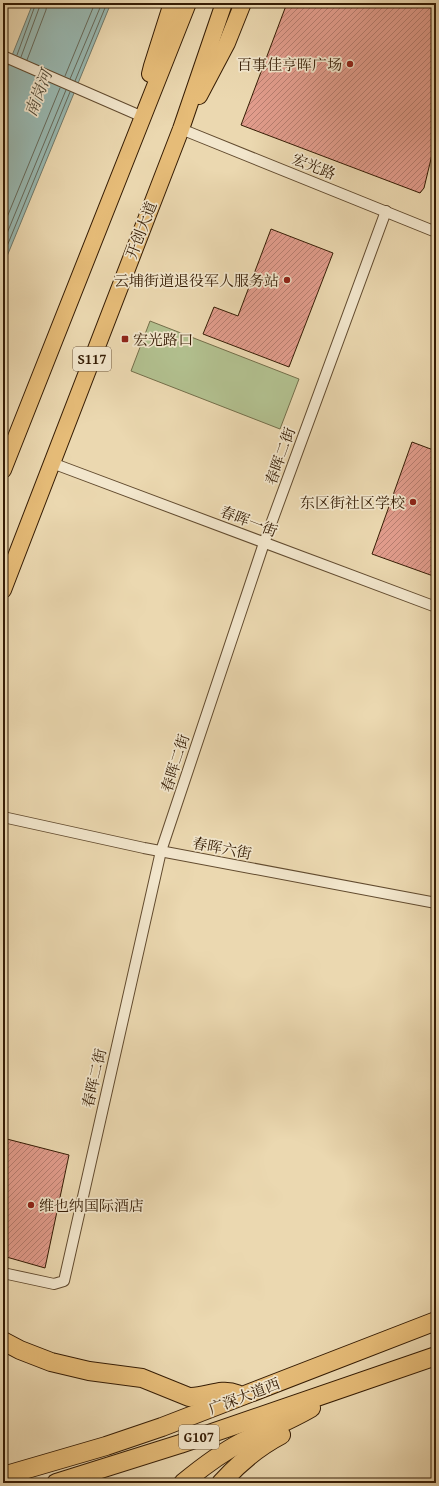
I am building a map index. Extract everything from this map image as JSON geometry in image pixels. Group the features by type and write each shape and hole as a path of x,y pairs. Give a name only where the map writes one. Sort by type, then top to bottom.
{"highway":[{"name":"广深大道西","path":"3,1476 106,1446 436,1321"},
{"path":"3,1341 20,1350 51,1362 88,1371 142,1378 189,1397 197,1398 223,1391 241,1396"},
{"name":"广深大道西","path":"56,1483 180,1444 436,1356"},
{"path":"183,1483 198,1470 241,1443 299,1416 340,1390"},
{"path":"221,1483 240,1463 267,1442 314,1416 340,1390"}],"main road":[{"path":"143,117 152,66 172,3"},
{"name":"S117","path":"3,470 188,3"},
{"name":"开创大道","path":"3,590 181,128 224,3"},
{"path":"181,128 216,67 243,3"}],"street":[{"path":"3,56 143,117"},
{"name":"宏光路","path":"181,128 436,232"},
{"name":"春晖二街","path":"3,1273 54,1284 64,1281 161,851 264,543 386,211"},
{"name":"春晖一街","path":"52,463 436,607"},
{"name":"春晖六街","path":"3,817 161,851 436,903"}],"green space":[{"path":"150,321 299,379 280,429 131,371"}],"water":[{"name":"南岗河","path":"33,3 111,3 3,266 3,78"}],"building":[{"name":"百事佳亨晖广场","path":"287,3 436,3 436,138 424,188 420,193 241,125"},
{"name":"云埔街道退役军人服务站","path":"271,229 333,253 289,367 203,334 214,307 238,316"},
{"name":"东区街社区学校","path":"412,442 436,451 436,577 372,554"},
{"name":"维也纳国际酒店","path":"3,1138 69,1155 45,1268 3,1256"}],"place":[{"name":"百事佳亨晖广场","path":"350,64"},
{"name":"云埔街道退役军人服务站","path":"287,280"},
{"name":"宏光路口","path":"125,339"},
{"name":"东区街社区学校","path":"413,502"},
{"name":"维也纳国际酒店","path":"31,1205"}]}
